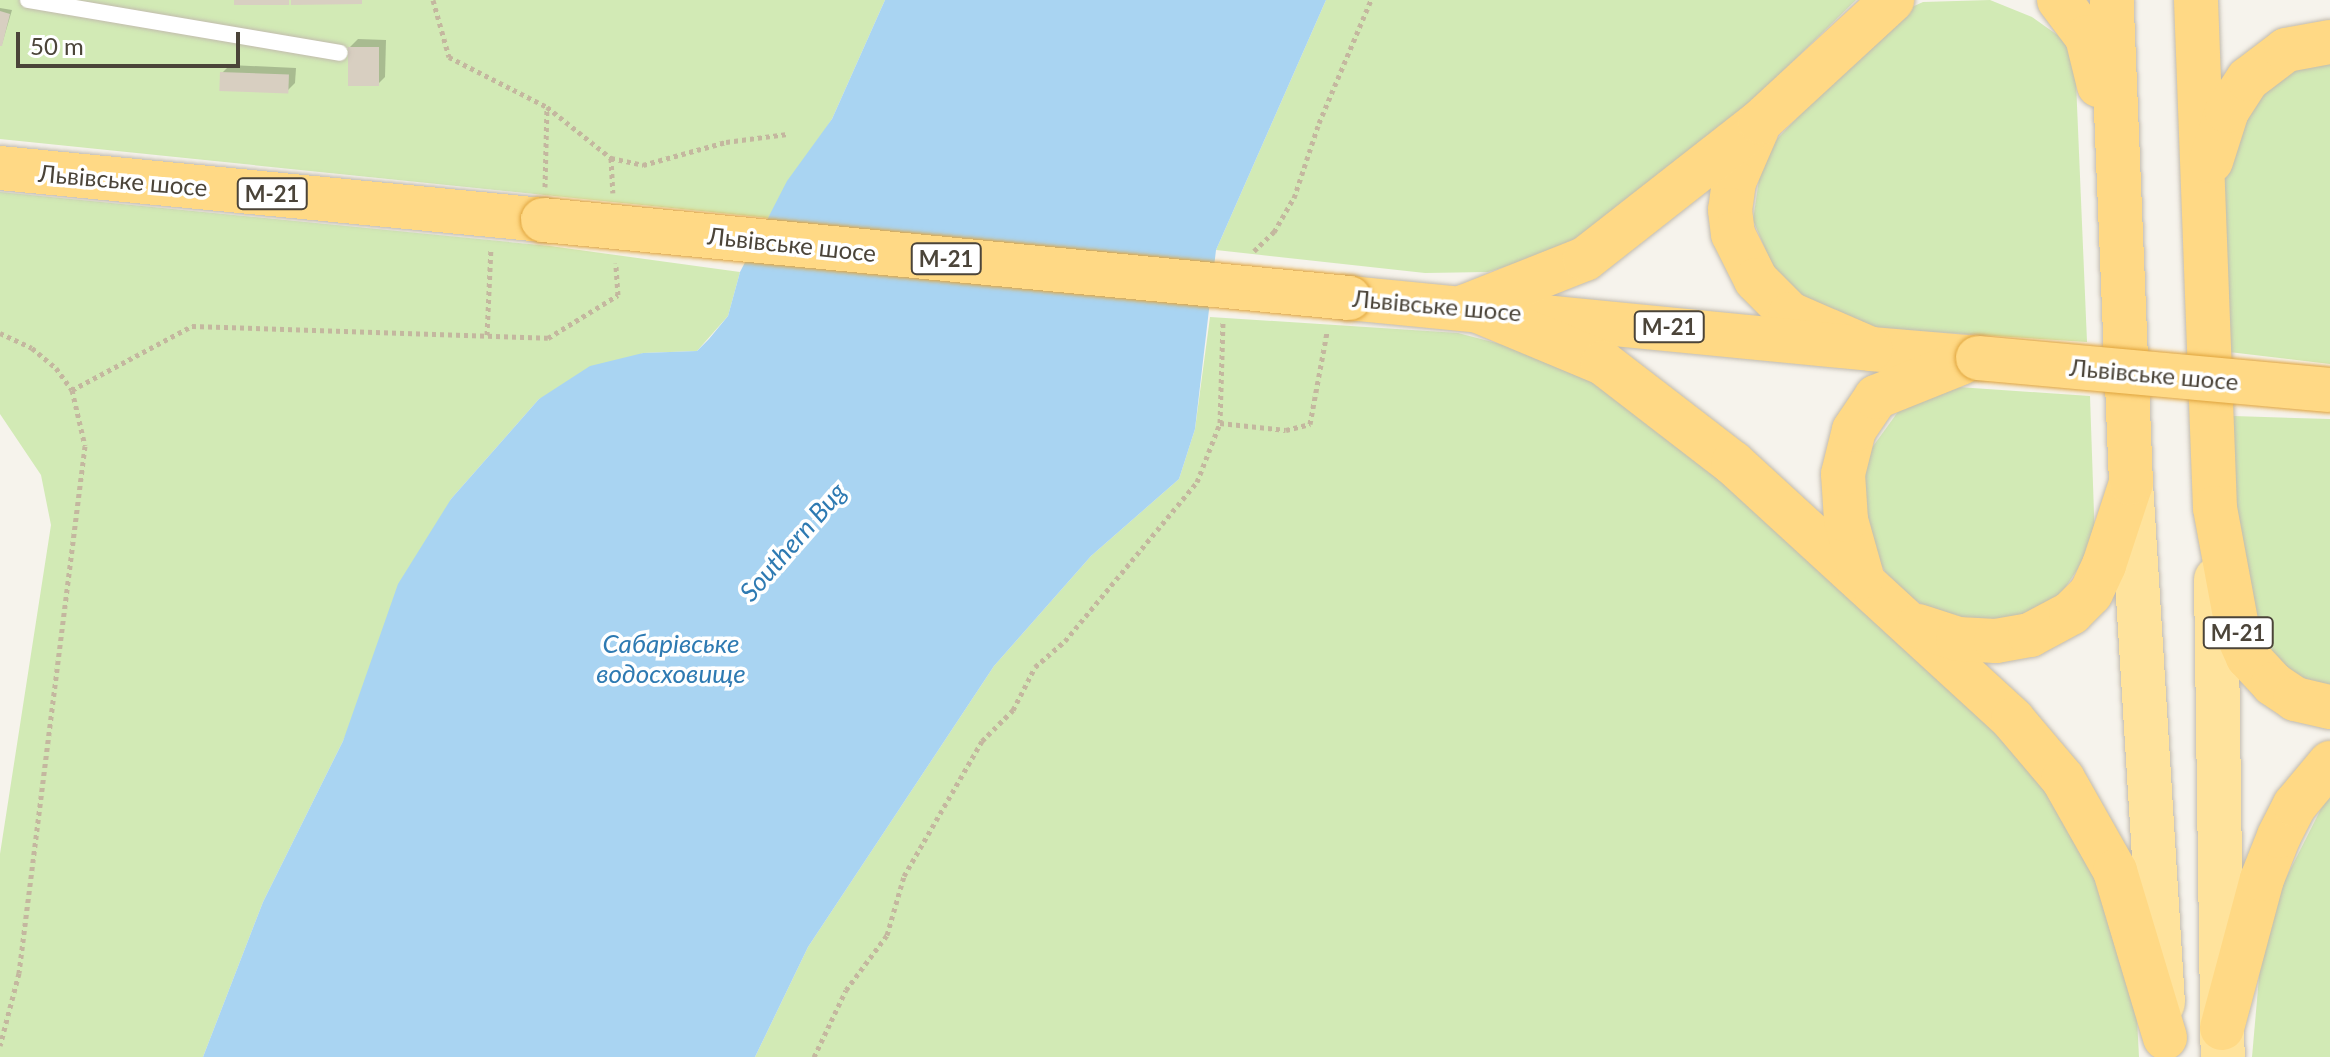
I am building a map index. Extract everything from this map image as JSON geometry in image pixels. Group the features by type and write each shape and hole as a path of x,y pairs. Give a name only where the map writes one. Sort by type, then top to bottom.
{"highway":[{"name":"М-21","path":"1466,306 1585,259 1760,122 1892,0"},
{"path":"2059,0 2087,37 2119,169"},
{"path":"1912,624 1958,639 1996,641 2053,626 2091,593 2131,483 2112,0"},
{"name":"М-21","path":"2196,0 2215,508 2239,637 2248,657 2264,677 2295,699 2330,707"},
{"path":"2204,187 2227,111 2248,79 2286,50 2330,42"},
{"path":"1760,122 1734,182 1730,210 1742,259 1790,314 1871,349"},
{"name":"Львівське шосе","path":"0,168 543,220 1338,311 1466,306 1871,349"},
{"path":"1466,306 1603,363 1733,463 1862,577 2013,720 2091,822 2138,938 2166,1047"},
{"name":"М-21","path":"1871,349 1978,358"},
{"path":"1862,577 1846,520 1843,474 1854,430 1876,397 1910,379 1978,358"},
{"name":"Львівське шосе","path":"1978,358 2330,390"},
{"path":"2222,1042 2262,879 2295,805 2330,763"}],"main road":[{"path":"2131,483 2166,1047"},
{"path":"2215,508 2222,1042"}],"lane":[{"path":"28,0 340,53"}],"path":[{"path":"433,0 449,57 547,107 611,158 643,165 726,142 787,134"},
{"path":"1242,250 1254,251 1274,232 1294,198 1371,0"},
{"path":"543,220 547,107"},
{"path":"611,158 614,204"},
{"path":"487,335 491,242"},
{"path":"72,390 192,326 548,338 618,295 616,249"},
{"path":"814,1057 846,990 887,935 904,876 960,773 1013,710 1035,667 1065,641 1197,482 1220,423 1224,305"},
{"path":"1220,423 1286,430 1310,424 1338,311"},
{"path":"0,333 32,348 72,390 85,446 84,482 19,973 0,1046"}],"green space":[{"path":"0,0 885,0 832,119 768,218 0,139"},
{"path":"1326,0 1856,0 1667,184 1578,244 1488,272 1425,273 1216,250"},
{"path":"1990,0 2032,17 2063,39 2075,58 2087,342 1872,328 1835,319 1777,277 1753,220 1761,166 1777,139 1894,15 1923,2"},
{"path":"2330,50 2330,364 2229,352 2220,183 2252,85"},
{"path":"0,192 550,246 740,272 728,316 697,351 643,353 539,399 451,499 343,741 263,902 203,1057 0,1057 0,854 51,525 41,475 0,414"},
{"path":"1210,317 1458,333 1527,351 1601,382 1679,438 1993,721 2078,831 2136,999 2139,1057 755,1057 808,947 994,666 1091,556 1179,479 1195,429"},
{"path":"1958,387 2090,396 2095,543 2061,594 2008,623 1945,617 1913,599 1886,573 1872,550 1863,481 1871,449 1900,409"},
{"path":"2233,416 2330,419 2330,687 2306,681 2273,661 2252,636 2238,576"},
{"path":"2330,791 2330,1057 2252,1057 2260,966 2282,886"}],"water":[{"name":"Сабарівське водосховище","path":"885,0 1326,0 1216,250 1195,429 1179,479 1091,556 994,666 808,947 755,1057 203,1057 263,902 343,741 398,584 451,499 539,399 590,366 643,353 697,351 709,339 728,316 740,272 787,181 832,119"}],"building":[{"path":"234,0 289,0 289,5 234,5"},
{"path":"291,0 362,0 362,4 291,5"},
{"path":"0,11 10,14 2,46 0,46"},
{"path":"348,47 379,47 379,86 348,86"},
{"path":"220,72 289,74 288,93 219,91"}],"water label":[{"name":"Southern Bug","path":"793,542"}]}
